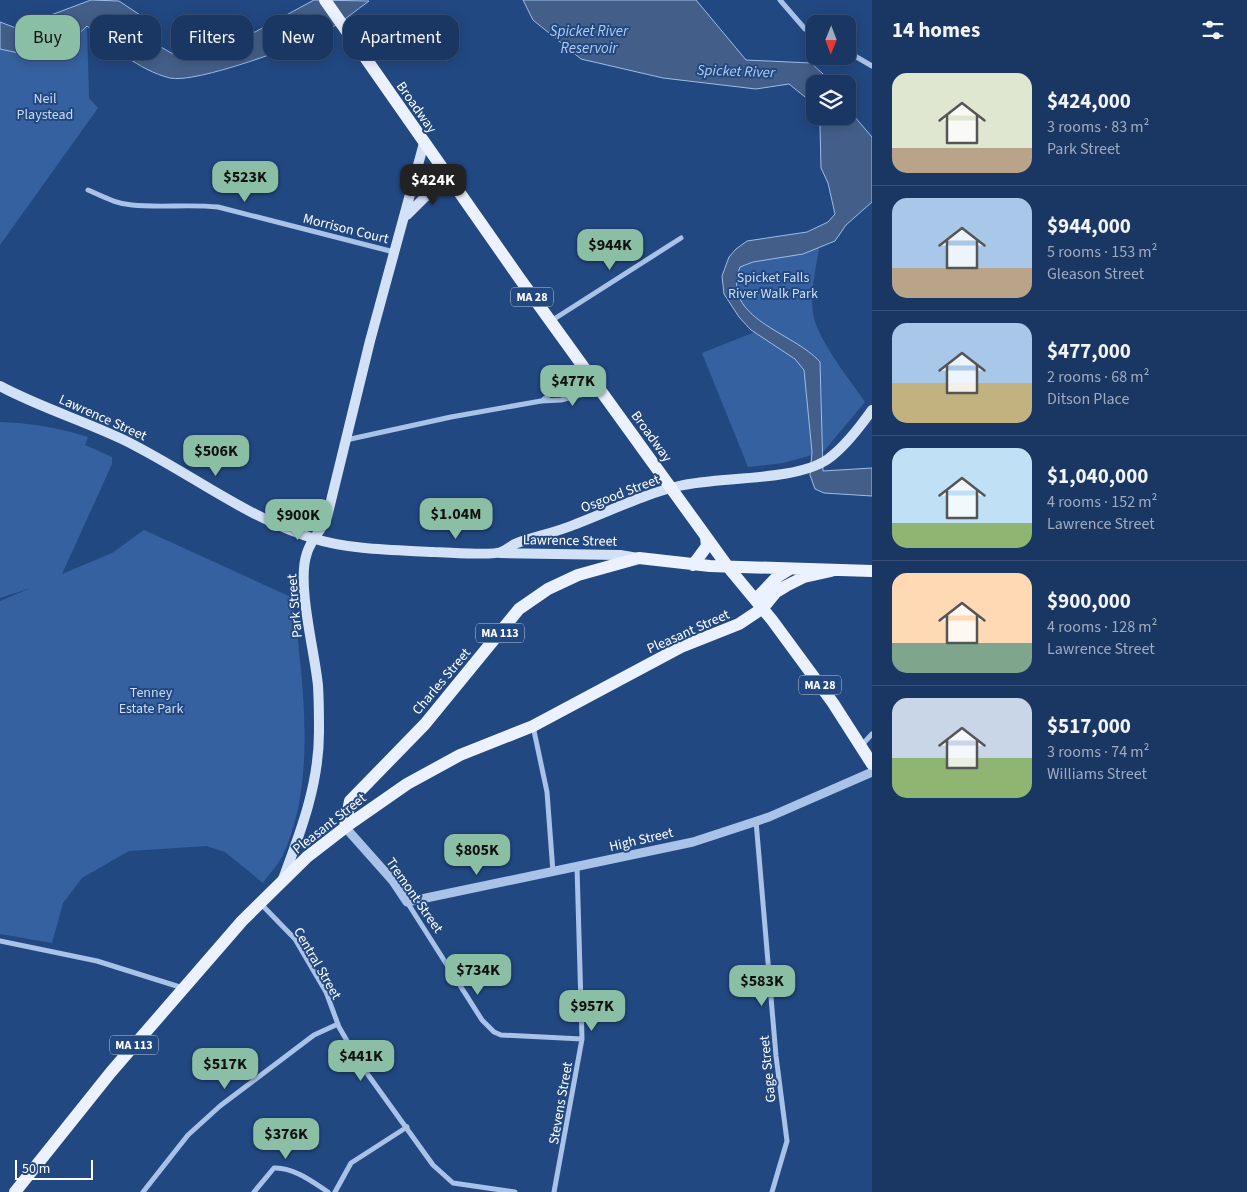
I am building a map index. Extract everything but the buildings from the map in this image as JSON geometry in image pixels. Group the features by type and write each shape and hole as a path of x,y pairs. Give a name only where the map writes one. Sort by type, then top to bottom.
{"main road":[{"name":"Broadway","path":"325,0 550,322 728,567 759,603 833,703 872,764"},
{"name":"Park Street","path":"283,879 300,835 314,787 319,734 318,686 305,582 305,559 314,539 328,517 394,252 424,143"},
{"name":"Park Street","path":"404,220 418,203 450,180"},
{"name":"Lawrence Street","path":"0,386 24,399 121,438 154,455 246,510 274,524 314,539 357,546 416,551 620,555 639,558"},
{"name":"Osgood Street","path":"500,553 514,544 572,526 671,488 693,482 763,476 812,466 825,461 841,447 872,410"},
{"path":"693,565 706,546 706,537"},
{"name":"Charles Street","path":"345,827 350,801 426,724 520,609 548,589 578,575 639,558 693,565 728,567"},
{"name":"MA 113","path":"728,567 872,571"},
{"path":"759,603 777,577 790,569"},
{"name":"MA 113","path":"759,603 804,577 831,571"},
{"name":"Pleasant Street","path":"15,1192 111,1072 260,902 283,879 345,827 407,784 460,755 533,726 681,647 739,624 759,603"}],"street":[{"path":"780,0 806,29"},
{"path":"856,57 872,66"},
{"name":"Morrison Court","path":"88,190 112,201 131,205 190,204 218,206 394,252"},
{"path":"550,322 681,238"},
{"path":"542,401 583,366"},
{"path":"346,440 451,417 542,401 561,400 584,394 597,387"},
{"path":"533,726 547,792 553,872"},
{"path":"860,746 872,734"},
{"name":"High Street","path":"407,902 693,842 756,821 815,798 872,772"},
{"name":"Gage Street","path":"756,821 776,1056 787,1141 772,1192"},
{"name":"Tremont Street","path":"345,827 393,881 482,1020 494,1032 512,1036 582,1039"},
{"name":"Stevens Street","path":"554,1192 582,1039 577,867"},
{"name":"Central Street","path":"260,902 295,939 326,992 338,1024 361,1065 433,1165 453,1183 515,1192"},
{"path":"0,941 97,962 184,988"},
{"path":"143,1192 188,1135 220,1106 314,1035 338,1024"},
{"path":"335,1192 351,1163 407,1127"},
{"path":"254,1192 274,1168 280,1168 301,1176 328,1192"}],"green space":[{"name":"Neil Playstead","path":"87,26 89,98 98,108 0,245 0,49 15,52 15,60 80,60 80,33"},
{"name":"Spicket Falls River Walk Park","path":"820,244 812,297 813,314 827,347 865,402 823,452 783,463 748,467 702,353 760,330 730,293 736,257"},
{"name":"Tenney Estate Park","path":"0,422 45,426 88,437 85,445 112,457 112,464 62,574 112,553 144,530 293,598 303,695 304,762 301,794 294,825 283,855 263,883 225,852 207,846 129,851 82,878 63,903 52,943 0,934 0,601 31,588 0,598"}],"water":[{"path":"91,0 119,1 140,15 90,15 90,28 87,26 80,33 80,15 51,15"},
{"path":"314,0 369,1 351,15 343,15 343,21 333,27 333,15 286,15"},
{"path":"523,0 696,0 746,60 806,63 806,65 813,65 824,75 806,75 806,98 789,84 756,89 663,78 581,59 533,20"},
{"path":"0,22 15,28 15,52 0,49"},
{"path":"263,28 263,57 224,69 202,75 170,78 132,60 161,60 161,47 171,53 171,60 253,60 253,32"},
{"path":"856,118 872,137 872,202 846,225 835,241 803,254 753,262 740,267 737,285 740,300 750,312 763,323 808,351 820,362 823,471 872,468 872,496 824,493 815,489 810,475 812,452 804,370 795,359 751,330 739,317 724,294 722,276 729,257 747,241 807,232 828,222 835,214 828,183 821,168 820,126 856,125"}],"water label":[{"name":"Spicket River Reservoir","path":"589,40"},
{"name":"Spicket River","path":"736,71"}]}
